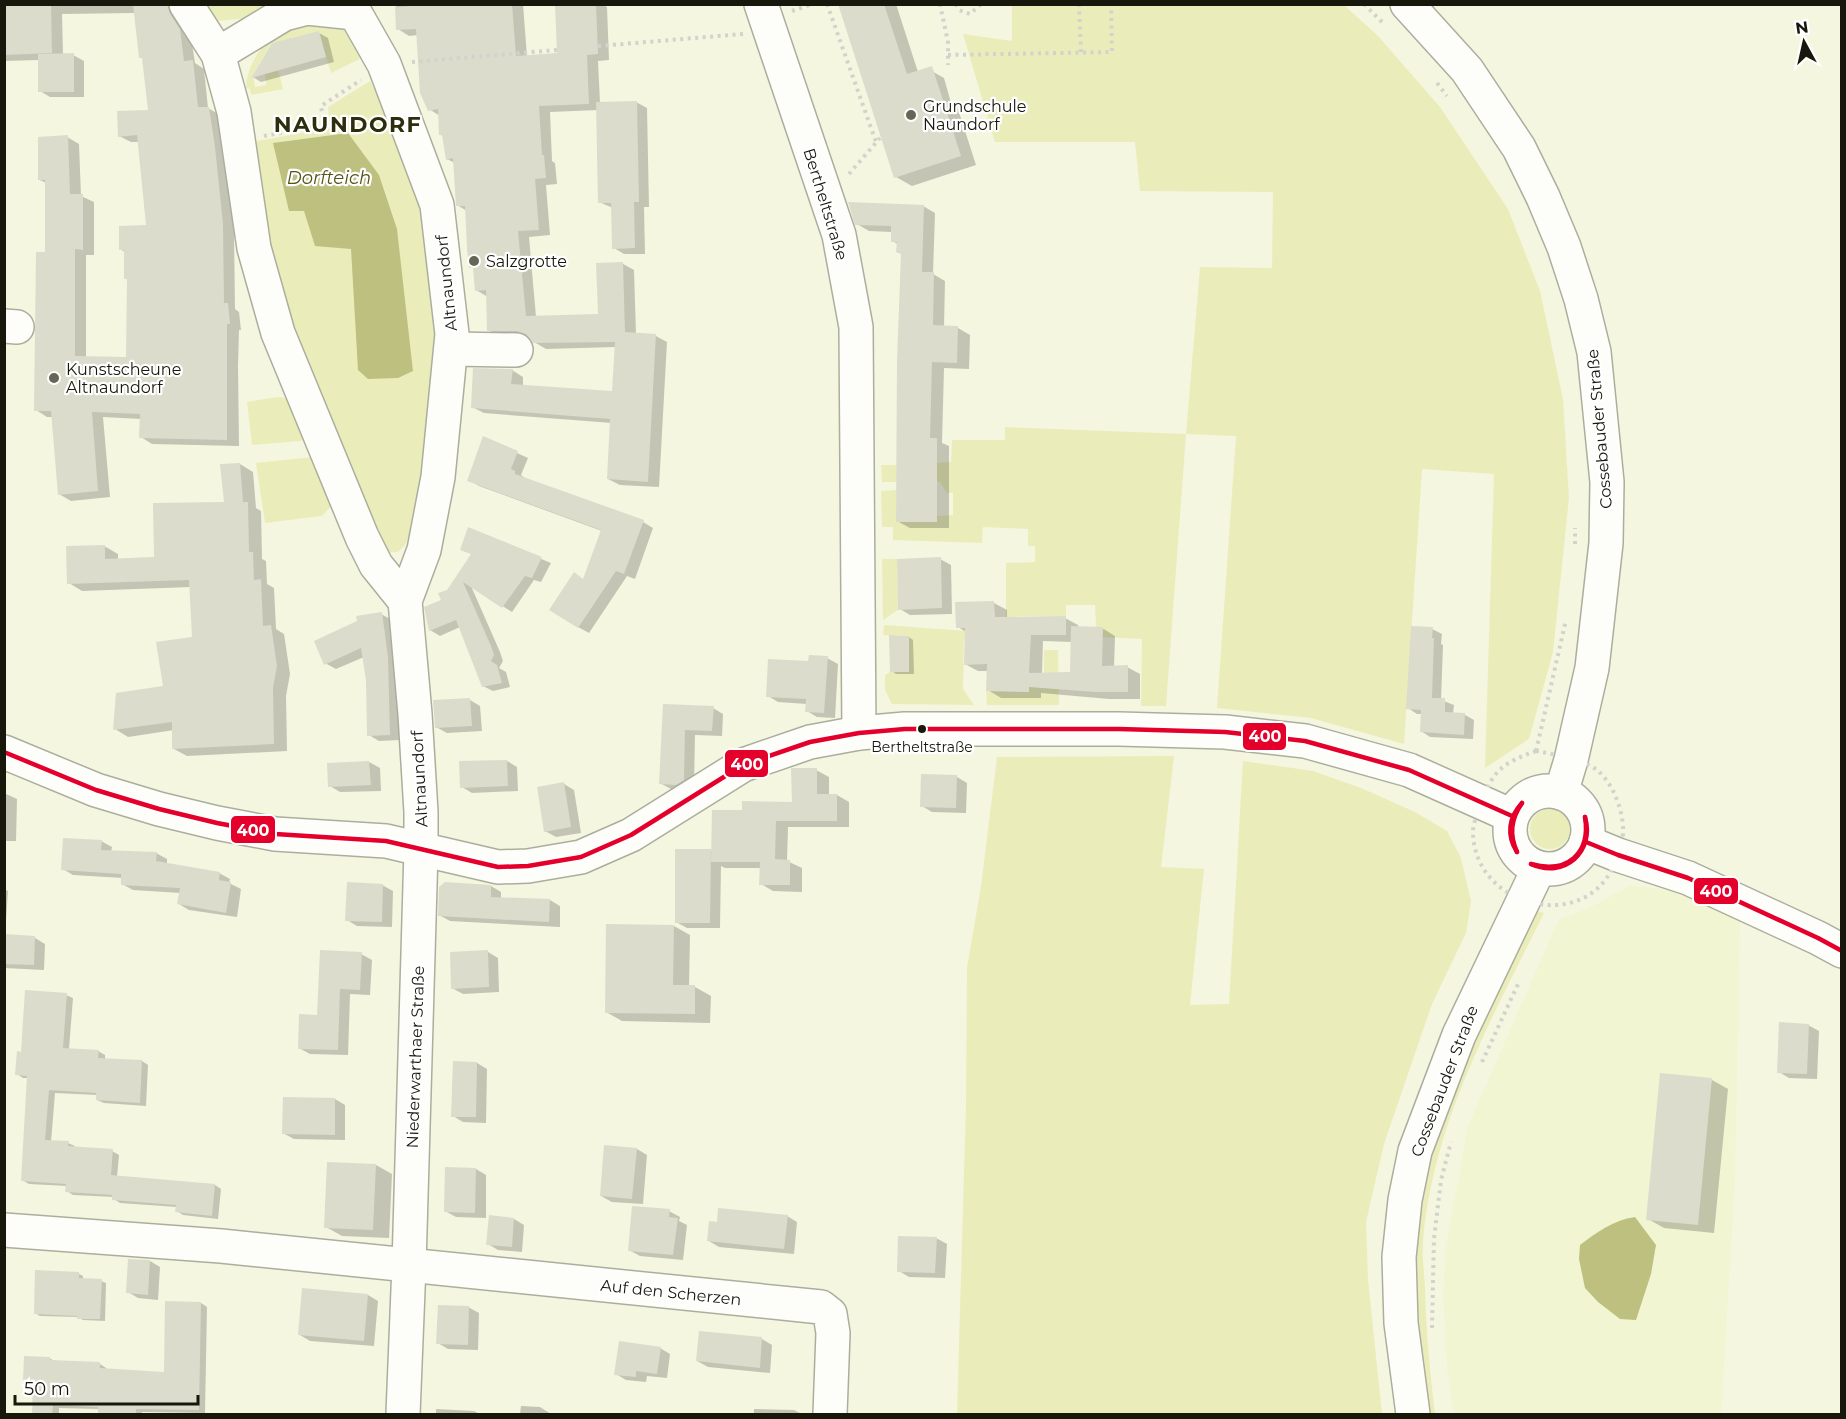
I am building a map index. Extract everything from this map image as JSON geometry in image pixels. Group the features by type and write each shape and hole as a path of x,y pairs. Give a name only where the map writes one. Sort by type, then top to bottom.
{"street":[{"path":"186,4 218,54 234,112 254,248 278,333 362,537 376,565 405,601"},
{"name":"Altnaundorf","path":"218,54 288,9 352,9 384,64 437,206 452,334 451,349 438,477 424,550 405,601 416,724 421,850"},
{"name":"Cossebauder Straße","path":"1397,16 1467,70 1519,148 1564,247 1581,299 1594,352 1607,482 1606,543 1592,668 1561,793"},
{"name":"Bertheltstraße","path":"766,18 839,235 856,327 859,733"},
{"path":"451,349 516,350"},
{"path":"4,753 96,790 217,823 275,834 386,841 498,867 528,866 581,857 631,835 743,765 810,742 859,733 905,729 1119,729 1265,735 1305,741 1409,770 1512,816"},
{"path":"1555,791 1561,793 1575,801 1582,810 1587,822 1586,842 1573,861 1555,869 1539,868 1524,860 1515,850 1510,835 1512,816 1522,802 1536,793 1555,791"},
{"path":"1586,842 1688,878 1842,951"},
{"name":"Niederwarthaer Straße","path":"403,1414 421,850"},
{"name":"Cossebauder Straße","path":"1413,1414 1401,1323 1399,1257 1405,1200 1415,1151 1459,1035 1536,908 1539,868"},
{"path":"4,1230 221,1246 409,1265"},
{"name":"Auf den Scherzen","path":"409,1265 821,1307 830,1314 833,1333 830,1414"}],"path":[{"path":"826,4 876,142"},
{"path":"940,4 948,42 948,65"},
{"path":"956,4 959,10 970,14 981,4"},
{"path":"1079,4 1081,53"},
{"path":"948,55 1112,52 1111,4"},
{"path":"1364,4 1397,16"},
{"path":"598,46 766,18"},
{"path":"1434,78 1453,104"},
{"path":"823,187 842,183 880,138"},
{"path":"1575,517 1575,551"},
{"path":"1536,751 1567,617"},
{"path":"1536,751 1571,760 1591,766 1604,777 1620,807 1623,828 1618,855 1609,874 1583,897 1566,903 1536,908 1506,893 1490,879 1478,860 1473,828 1489,784 1512,760 1536,751"},
{"path":"1536,908 1555,905"},
{"path":"1478,1071 1521,978"},
{"path":"1432,1329 1434,1239 1441,1180 1452,1141"}],"shaded area":[{"path":"198,5 282,5 259,17 218,21"},
{"path":"1012,5 1344,5 1378,36 1440,107 1508,209 1540,291 1563,399 1569,498 1553,652 1529,739 1485,768 1494,474 1422,469 1404,744 1311,718 1217,708 1236,436 1186,434 1200,267 1272,268 1273,192 1140,191 1135,142 995,142 963,34 1012,41"},
{"path":"287,21 346,21 360,59 331,73 319,32 271,44 253,74 255,87 266,85 265,74 275,58 283,89 251,95 250,89 246,88 254,59 266,42"},
{"path":"370,81 415,169 428,222 436,321 430,444 419,516 405,545 398,552 384,553 282,306 245,143 330,128 328,107"},
{"path":"277,397 291,398 308,437 301,441 252,445 247,402"},
{"path":"1005,427 1186,434 1166,706 1141,706 1142,639 1102,637 1103,627 1096,627 1095,605 1066,605 1066,616 1016,616 1006,622 1006,563 1035,562 1035,546 1028,546 1028,529 983,527 982,543 893,540 893,527 882,527 881,491 896,490 896,522 937,521 937,516 953,515 953,493 947,493 940,482 882,482 881,465 896,465 897,471 937,471 937,463 951,462 952,440 1005,440"},
{"path":"313,457 331,498 331,506 322,516 265,523 256,463"},
{"path":"882,559 897,559 898,610 883,620"},
{"path":"884,625 980,632 964,640 963,689 974,705 892,704 885,690 885,675 890,672 909,672 909,636 883,635"},
{"path":"1044,650 1058,650 1059,705 987,705 986,691 1029,692 1029,676 1044,676"},
{"path":"1174,756 1161,867 1204,869 1190,1005 1229,1004 1243,761 1313,771 1361,788 1415,812 1447,831 1461,858 1471,901 1466,933 1432,1004 1384,1144 1366,1222 1368,1279 1382,1414 957,1414 966,1106 967,968 981,886 997,757"},
{"path":"1550,809 1558,810 1564,815 1569,821 1569,837 1564,843 1558,848 1550,849 1542,848 1536,843 1531,837 1530,829 1531,821 1536,815 1542,810"},
{"path":"1629,886 1665,889 1740,917 1735,1181 1721,1414 1454,1414 1447,1369 1443,1292 1446,1246 1468,1126 1559,919 1587,909"},
{"path":"1534,910 1544,913 1468,1072 1439,1154 1429,1197 1423,1252 1427,1335 1435,1414 1426,1414 1415,1341 1414,1244 1421,1185 1454,1078"}],"water":[{"name":"Dorfteich","path":"348,133 379,175 397,229 413,371 398,378 368,379 358,370 351,249 315,246 304,211 289,211 273,143"},
{"path":"1635,1217 1656,1245 1651,1274 1636,1320 1620,1319 1598,1302 1585,1288 1579,1259 1580,1245 1599,1231"}],"building":[{"path":"4,4 51,4 52,53 4,55"},
{"path":"133,4 167,4 170,14 180,29 184,61 193,60 198,107 209,107 223,224 224,303 228,303 230,324 227,324 227,440 139,438 140,414 92,412 98,491 58,495 51,411 34,411 36,252 45,252 45,180 38,180 38,137 68,135 70,194 83,194 83,250 75,249 75,356 126,357 127,279 124,279 124,250 119,250 119,226 146,225 137,135 118,137 117,111 148,110"},
{"path":"512,4 516,56 557,53 555,4 596,4 598,54 587,55 589,104 539,106 546,178 535,179 539,230 518,231 526,316 598,314 596,263 623,262 625,332 656,334 648,482 607,479 610,419 471,408 473,368 513,369 511,384 612,391 615,342 533,343 526,334 517,331 487,331 486,290 475,291 473,268 469,268 465,206 456,206 453,158 446,160 442,135 439,135 438,109 428,111 420,93 416,29 396,30 395,7"},
{"name":"Grundschule Naundorf","path":"838,4 884,4 907,74 932,66 961,156 894,178"},
{"path":"319,31 326,57 251,78 272,43"},
{"path":"74,53 74,92 38,92 38,54"},
{"path":"637,101 639,202 634,202 635,248 612,249 611,203 598,203 596,102"},
{"path":"848,202 924,205 922,272 934,272 933,325 958,326 957,363 932,362 930,438 937,438 937,522 896,522 897,361 901,253 896,252 897,242 891,242 891,226 855,225"},
{"path":"483,436 518,451 511,469 515,471 515,474 644,520 624,574 616,571 578,628 549,610 574,572 583,579 601,530 467,481"},
{"path":"240,463 243,502 248,502 249,552 253,552 254,580 261,579 263,626 271,625 277,666 273,688 274,744 172,749 172,722 113,730 116,693 163,686 156,642 192,637 189,580 67,584 66,546 105,545 105,559 154,557 153,503 224,502 220,464"},
{"path":"468,527 542,557 532,578 525,576 502,608 463,582 491,646 494,655 491,661 497,665 502,683 482,687 456,620 429,631 424,607 441,600 438,593 447,590 471,554 460,550"},
{"path":"941,557 942,608 898,610 897,559"},
{"path":"994,601 995,617 1066,616 1066,635 1031,635 1029,673 1070,672 1071,626 1103,627 1102,666 1128,665 1128,692 1029,687 1029,692 986,691 987,664 964,665 965,628 956,628 955,602"},
{"path":"382,612 388,657 390,735 367,736 366,680 361,648 324,665 314,641 357,621 356,616"},
{"path":"1411,626 1433,627 1432,698 1445,698 1445,712 1465,713 1464,735 1420,732 1421,710 1406,709"},
{"path":"889,635 909,636 909,672 890,672"},
{"path":"809,655 828,656 824,713 805,712 806,699 766,697 768,659 808,661"},
{"path":"470,698 472,726 435,728 433,700"},
{"path":"663,704 714,706 712,731 685,730 684,780 676,785 659,784"},
{"path":"507,760 508,786 460,788 459,761"},
{"path":"369,761 371,785 328,787 327,763"},
{"path":"791,768 817,768 817,794 837,794 837,821 776,821 775,859 790,860 790,885 759,885 760,862 711,862 712,810 742,810 742,801 792,802"},
{"path":"921,774 957,775 956,808 920,807"},
{"path":"564,782 571,827 544,832 537,787"},
{"path":"63,838 102,840 101,850 157,852 156,861 220,872 219,880 231,882 226,913 177,904 180,888 121,885 121,874 61,870"},
{"path":"675,849 711,849 710,923 675,923"},
{"path":"347,882 383,884 382,922 345,921"},
{"path":"445,882 491,885 491,897 550,899 549,922 438,916 439,887"},
{"path":"606,924 674,925 673,985 695,985 695,1014 605,1013"},
{"path":"4,934 35,936 34,965 4,964"},
{"path":"320,950 362,952 360,990 340,989 338,1050 298,1049 299,1014 317,1015"},
{"path":"488,950 489,987 451,989 450,952"},
{"path":"25,990 67,993 63,1048 99,1050 98,1058 142,1060 140,1103 96,1100 96,1093 49,1090 45,1140 69,1141 68,1146 113,1149 111,1175 215,1184 212,1216 175,1212 176,1205 112,1200 112,1195 65,1192 66,1184 21,1181 27,1076 15,1075 17,1051 21,1052"},
{"path":"1779,1022 1809,1024 1807,1074 1777,1073"},
{"path":"453,1061 477,1062 476,1117 451,1117"},
{"path":"1660,1073 1712,1078 1698,1225 1646,1220"},
{"path":"283,1097 335,1098 335,1135 282,1134"},
{"path":"604,1145 637,1148 632,1199 600,1196"},
{"path":"327,1162 376,1164 373,1230 324,1228"},
{"path":"445,1167 476,1168 475,1213 444,1212"},
{"path":"632,1206 670,1209 669,1217 678,1218 673,1255 628,1251"},
{"path":"718,1208 788,1215 784,1249 707,1241 709,1221 717,1222"},
{"path":"489,1215 514,1218 512,1247 486,1245"},
{"path":"898,1236 937,1237 935,1273 897,1272"},
{"path":"128,1259 150,1260 148,1295 126,1293"},
{"path":"35,1270 79,1272 79,1278 102,1279 100,1319 34,1314"},
{"path":"302,1288 368,1294 364,1341 298,1335"},
{"path":"165,1301 201,1302 199,1410 136,1409 136,1414 98,1413 98,1407 53,1405 52,1414 32,1414 33,1381 23,1380 24,1356 50,1357 50,1360 100,1362 100,1368 164,1372"},
{"path":"438,1305 469,1306 468,1345 436,1344"},
{"path":"699,1331 762,1337 760,1368 696,1361"},
{"path":"619,1341 661,1347 657,1374 636,1371 636,1377 614,1375"}],"transit line":[{"name":"400","path":"4,752 96,790 217,823 275,834 386,841 498,867 528,866 581,857 631,835 743,765 810,742 859,733 905,729 1119,729 1225,732 1305,741 1409,770 1512,816"},
{"name":"400","path":"1517,852 1510,833 1514,814 1522,803"},
{"name":"400","path":"1517,852 1512,827 1515,815 1522,803"},
{"name":"400","path":"1531,864 1555,866 1574,858 1584,841 1585,817"},
{"name":"400","path":"1531,864 1543,868 1555,868 1574,859 1581,851 1585,841 1587,830 1585,817"},
{"name":"400","path":"1586,842 1688,878 1842,951"}],"place":[{"name":"Grundschule Naundorf","path":"911,115"},
{"name":"Salzgrotte","path":"474,261"},
{"name":"Kunstscheune Altnaundorf","path":"54,378"},
{"name":"Bertheltstraße","path":"922,729"}],"district":[{"name":"NAUNDORF","path":"348,124"}]}
